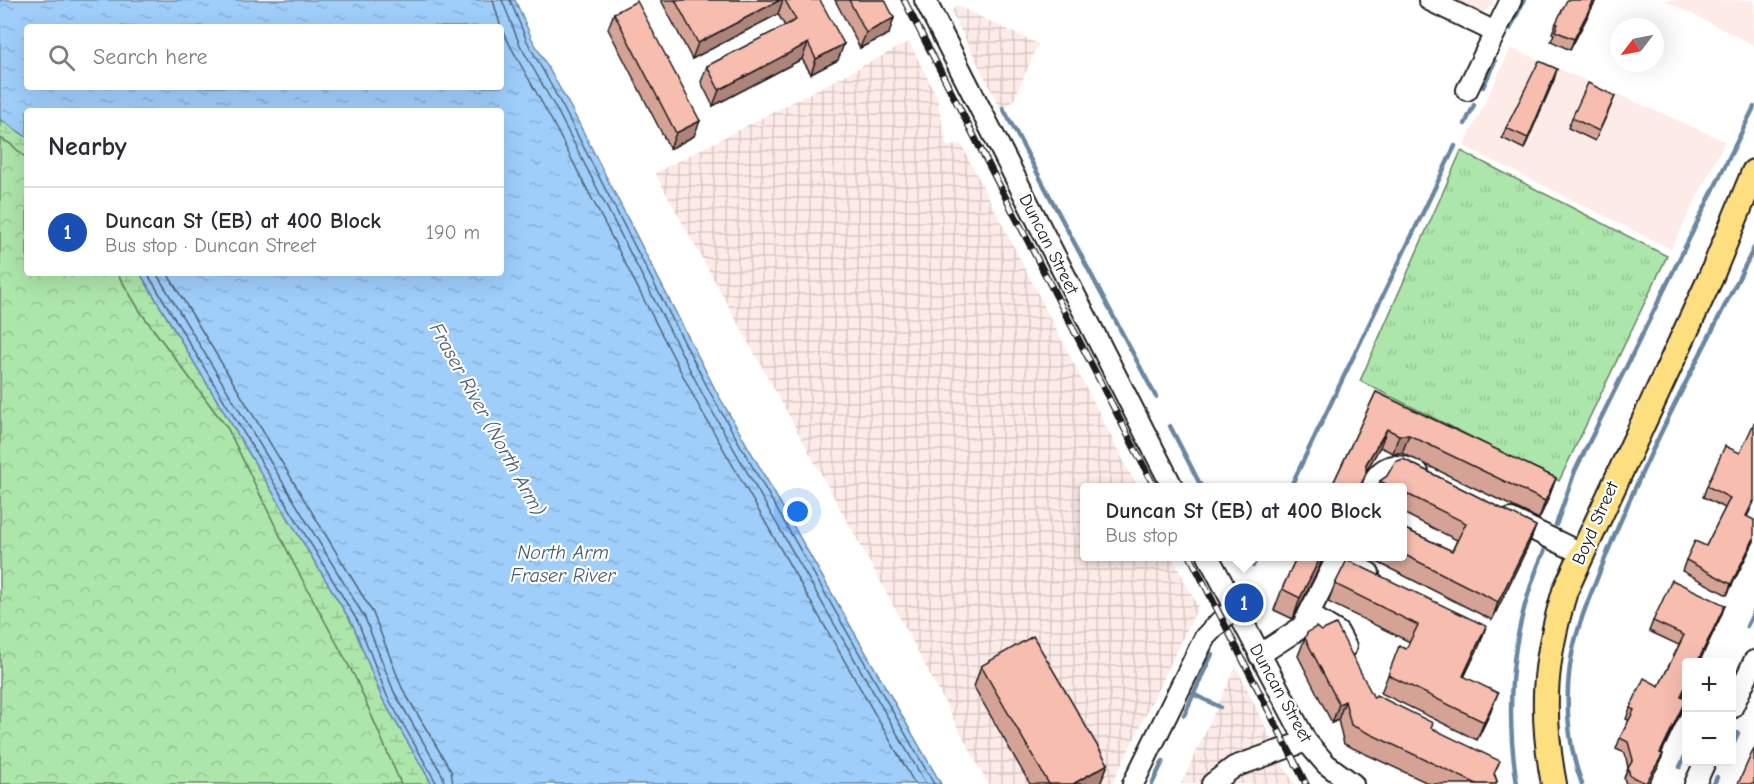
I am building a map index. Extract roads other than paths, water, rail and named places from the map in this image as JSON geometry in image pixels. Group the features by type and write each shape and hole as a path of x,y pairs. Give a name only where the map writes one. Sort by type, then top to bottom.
{"main road":[{"name":"Boyd Street","path":"1554,784 1545,717 1548,653 1564,591 1710,279 1754,172"},
{"name":"Boyd Street","path":"1710,279 1754,209"}],"street":[{"name":"Duncan Street","path":"925,0 1170,483"},
{"path":"1429,0 1495,32"},
{"path":"1467,90 1511,0"},
{"path":"1373,483 1380,471 1397,464 1439,483"},
{"path":"1490,508 1581,554"},
{"name":"Duncan Street","path":"1211,561 1306,741 1326,764 1353,784"},
{"path":"1259,655 1302,627 1336,561"},
{"path":"1346,561 1390,583"},
{"path":"1133,784 1205,637 1234,606"},
{"path":"1310,615 1338,632 1353,662"},
{"path":"1736,698 1754,661"},
{"path":"1212,784 1234,766 1306,741"},
{"path":"1695,784 1704,766"}],"water":[{"name":"North Arm Fraser River","path":"0,0 515,0 532,39 571,108 716,391 941,784 432,784 382,698 353,625 142,276 504,276 504,108 24,108 24,135 0,119"}],"waterway":[{"path":"1510,29 1524,0"},
{"path":"1483,87 1495,61"},
{"path":"1465,124 1474,105"},
{"path":"1556,525 1575,471 1754,107"},
{"path":"1003,108 1156,397"},
{"path":"1292,483 1455,146"},
{"path":"1582,784 1573,753 1568,719 1568,686 1572,654 1579,628 1624,512 1678,398 1754,248"},
{"path":"1170,426 1199,483"},
{"path":"1517,784 1511,723 1514,663 1525,604 1546,547"},
{"path":"1253,566 1255,561"},
{"path":"1747,626 1754,612"},
{"path":"1184,715 1212,654"},
{"path":"1193,694 1220,707"},
{"path":"1736,737 1738,733"},
{"path":"1152,784 1163,761"},
{"path":"1680,767 1682,763"},
{"path":"1714,784 1717,777"}],"railway":[{"path":"904,0 1152,483"},
{"path":"1193,561 1306,784"}],"place":[{"name":"Duncan St (EB) at 400 Block","path":"1244,603"}],"water label":[{"name":"Fraser River (North Arm)","path":"488,419"}]}
